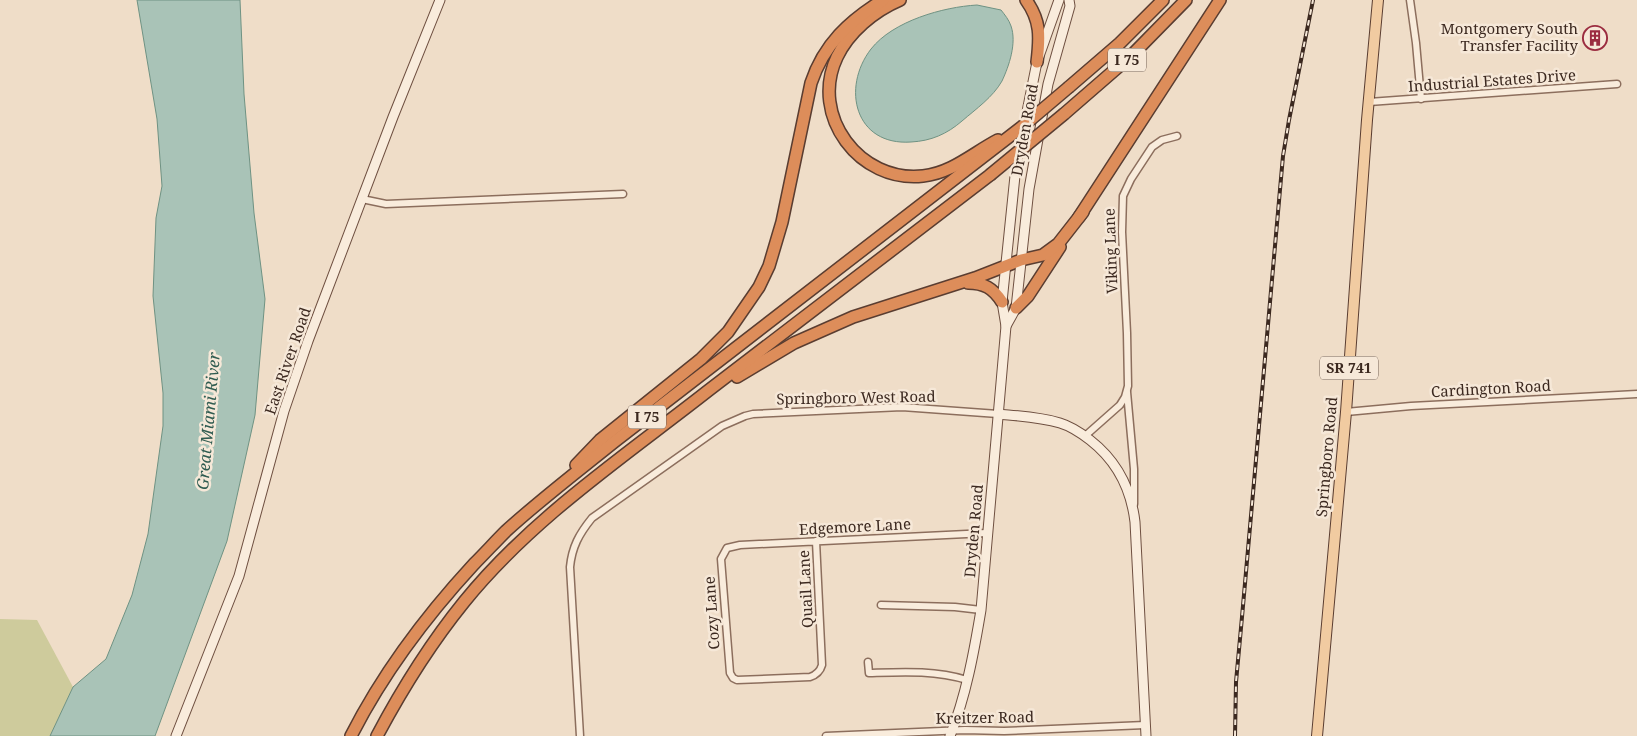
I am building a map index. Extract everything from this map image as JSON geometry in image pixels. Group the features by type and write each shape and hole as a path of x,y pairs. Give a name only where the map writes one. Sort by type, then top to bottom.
{"highway":[{"path":"552,491 600,440 701,359 728,332 744,310 759,287 776,243 815,69 832,42 844,29 864,12 883,0"},
{"path":"900,0 872,17 856,30 843,45 836,59 830,80 829,105 834,122 848,145 856,154 878,169 900,176 924,176 956,165 996,144"},
{"path":"1026,0 1034,10 1038,21 1037,62"},
{"name":"I 75","path":"350,736 392,666 451,589 505,532 552,491 996,144 1023,126 1120,43 1163,0"},
{"name":"I 75","path":"377,736 401,691 464,601 528,535 566,502 990,174 1064,114 1132,55 1186,0"},
{"path":"1016,308 1028,296 1220,0"},
{"path":"684,410 794,343 853,317 954,285 1021,260 1038,257 1053,249 1083,212"},
{"path":"954,285 968,283 985,285 992,289 1002,302"}],"main road":[{"name":"Springboro Road","path":"1317,736 1346,412 1378,0"}],"street":[{"name":"East River Road","path":"176,736 239,576 292,386 362,199 440,0"},
{"name":"Dryden Road","path":"951,733 967,680 981,610 1006,326 1002,302 1016,166 1037,62 1059,0"},
{"name":"Dryden Road","path":"1006,326 1016,308 1028,190 1046,94 1070,6 1068,0"},
{"path":"1410,0 1416,43 1420,99"},
{"name":"Industrial Estates Drive","path":"1369,102 1617,84"},
{"name":"Viking Lane","path":"1133,508 1134,469 1127,391 1127,333 1121,216 1123,196 1131,179 1152,147 1162,140 1178,136"},
{"path":"362,199 386,204 623,194"},
{"path":"1084,436 1120,405 1127,391"},
{"name":"Cardington Road","path":"1346,412 1411,406 1637,394"},
{"name":"Springboro West Road","path":"580,736 570,567 576,539 592,518 722,426 745,416 762,413 902,407 1032,417 1061,423 1098,446 1114,463 1127,486 1133,508 1146,736"},
{"name":"Edgemore Lane","path":"725,550 740,545 987,533"},
{"name":"Quail Lane","path":"730,676 737,680 810,677 814,676 821,669 816,541"},
{"name":"Cozy Lane","path":"725,550 721,559 730,676"},
{"path":"881,605 955,607 981,610"},
{"path":"868,662 868,673 925,672 967,680"},
{"name":"Kreitzer Road","path":"826,736 1145,725"}],"shaded area":[{"path":"0,619 37,620 73,687 50,736 0,736"}],"water":[{"name":"Great Miami River","path":"137,0 240,0 244,94 254,213 265,299 255,415 227,541 155,736 50,736 73,687 106,659 132,595 148,534 163,426 163,393 153,296 156,218 162,186 157,119"},
{"path":"977,5 1001,10 1008,20 1013,33 1010,61 998,87 984,102 951,130 938,136 911,142 892,141 877,135 866,125 859,112 856,97 857,81 862,64 871,49 880,39 905,23 934,12"}],"railway":[{"path":"1235,736 1236,682 1283,156 1313,0"}],"place":[{"name":"Montgomery South Transfer Facility","path":"1595,38"}]}
